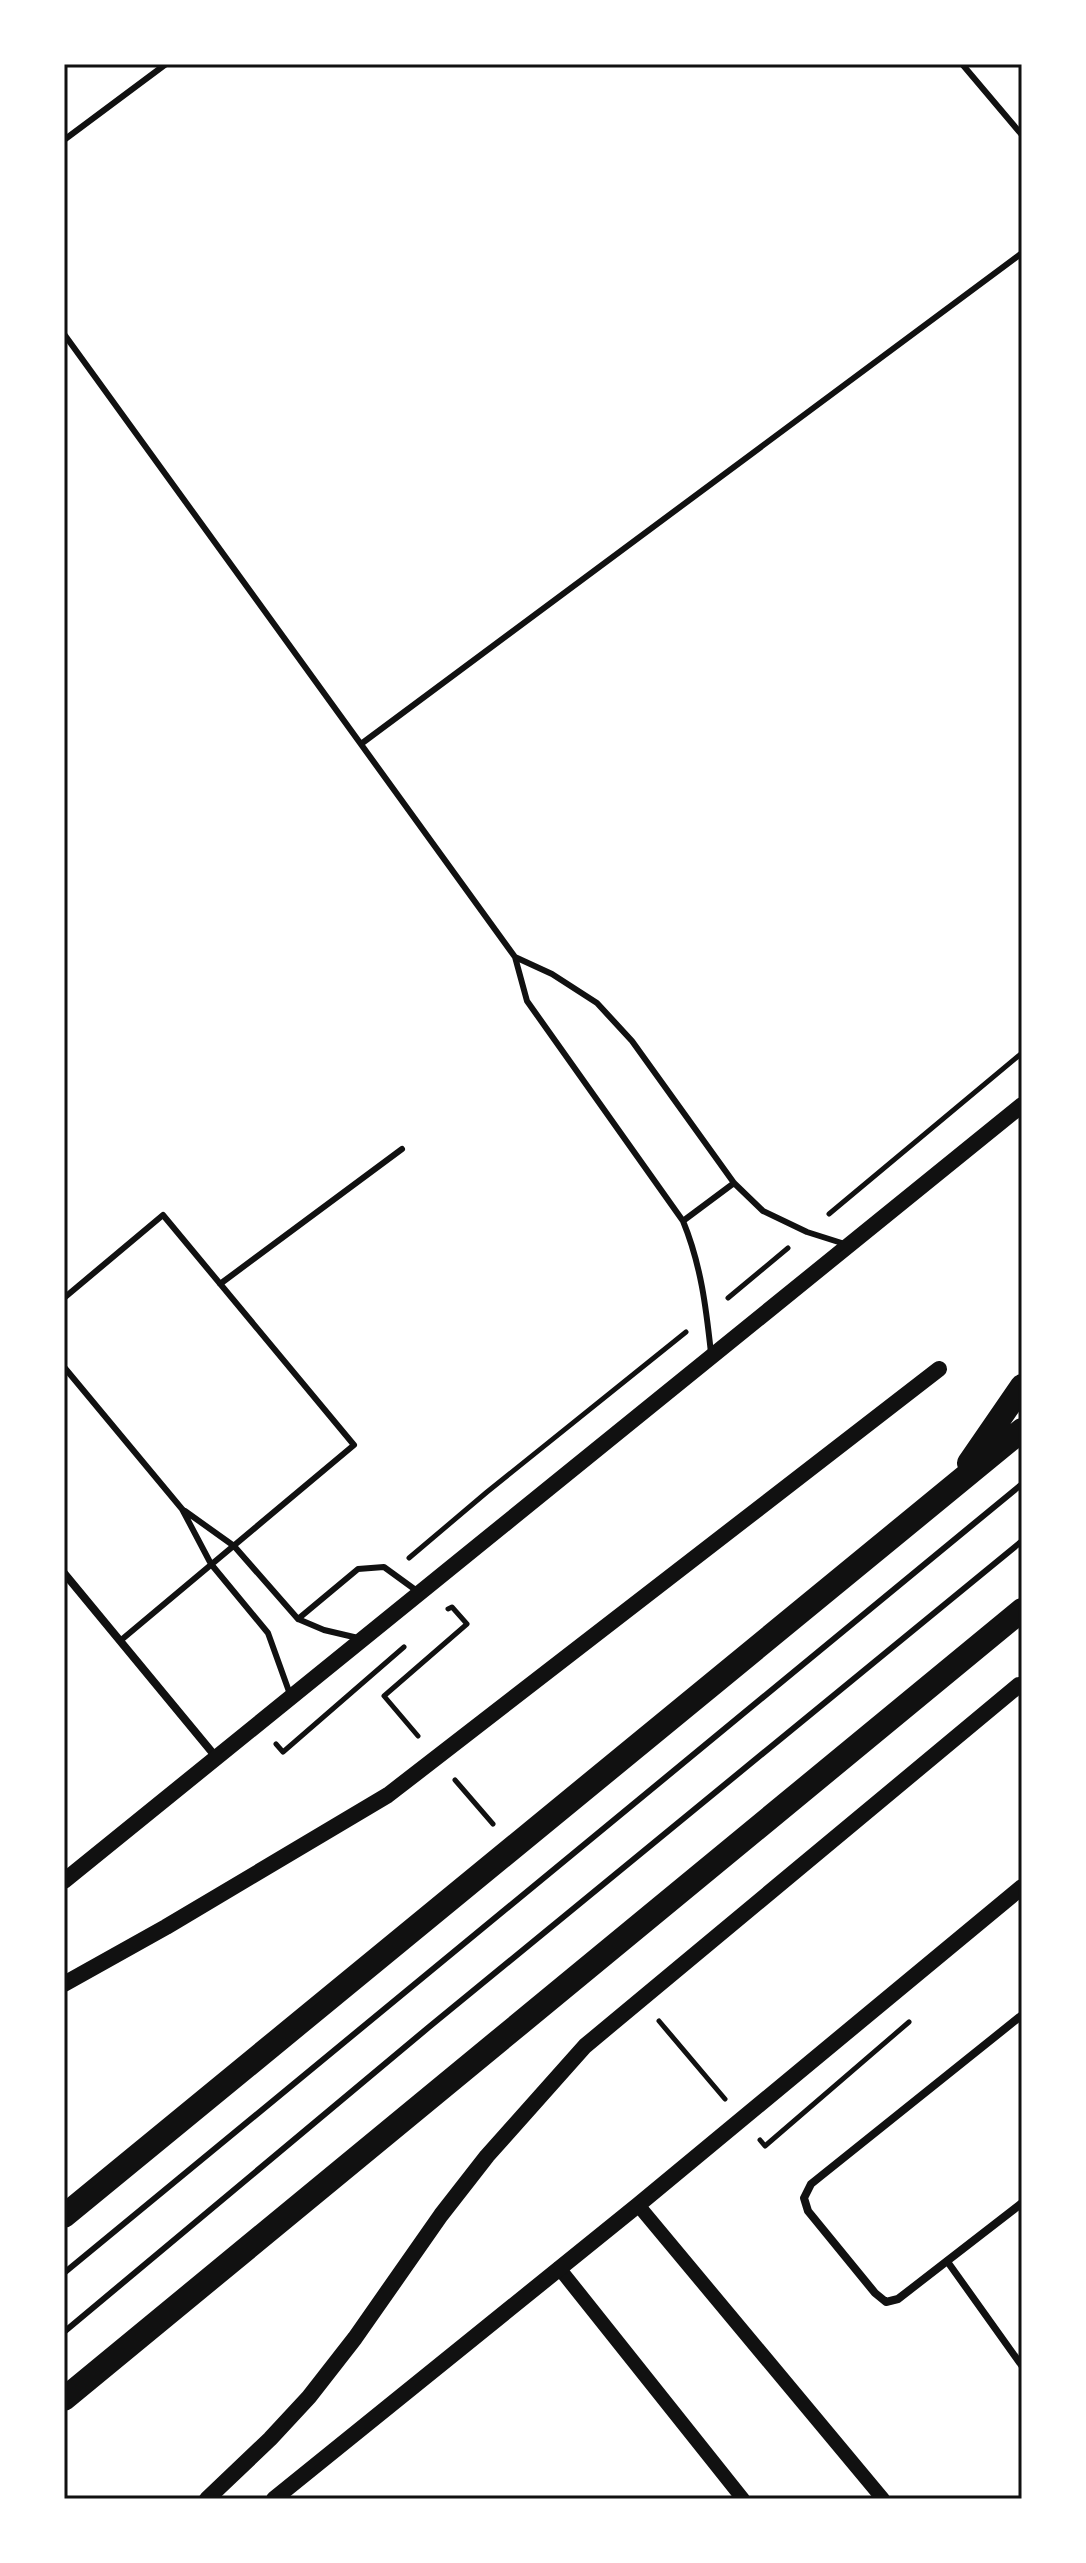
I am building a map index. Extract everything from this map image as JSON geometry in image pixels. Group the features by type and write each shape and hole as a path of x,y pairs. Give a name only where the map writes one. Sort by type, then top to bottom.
{"highway":[{"path":"952,1487 1022,1386"},
{"path":"64,2216 1022,1430"},
{"path":"64,2399 1018,1615"}],"main road":[{"path":"64,1881 1022,1105"},
{"path":"64,1984 388,1795 939,1369"},
{"path":"207,2499 309,2397 355,2338 450,2203 585,2046 1019,1685"},
{"path":"274,2499 638,2205 1022,1887"}],"street":[{"path":"64,1573 216,1757"},
{"path":"1022,2015 811,2184 804,2198 808,2211 875,2293 886,2302 898,2299 1022,2203"},
{"path":"638,2205 883,2499"},
{"path":"947,2261 1022,2366"},
{"path":"559,2268 743,2499"}],"lane":[{"path":"64,140 166,64"},
{"path":"962,64 1022,135"},
{"path":"361,744 1022,253"},
{"path":"64,334 515,957 527,1001 683,1221 695,1250 711,1355"},
{"path":"515,957 552,974 597,1003 632,1041 734,1183 763,1211 807,1232 850,1245"},
{"path":"220,1284 402,1149"},
{"path":"683,1221 734,1183"},
{"path":"64,1298 163,1215 354,1445 120,1641"},
{"path":"64,1367 182,1509 211,1564 268,1633 291,1698"},
{"path":"64,2273 1022,1484"},
{"path":"182,1509 234,1546 298,1619 324,1630 363,1639"},
{"path":"64,2332 429,2027 1022,1541"},
{"path":"298,1619 358,1569 384,1567 420,1593"}],"path":[{"path":"392,1573 1022,1053"}]}
